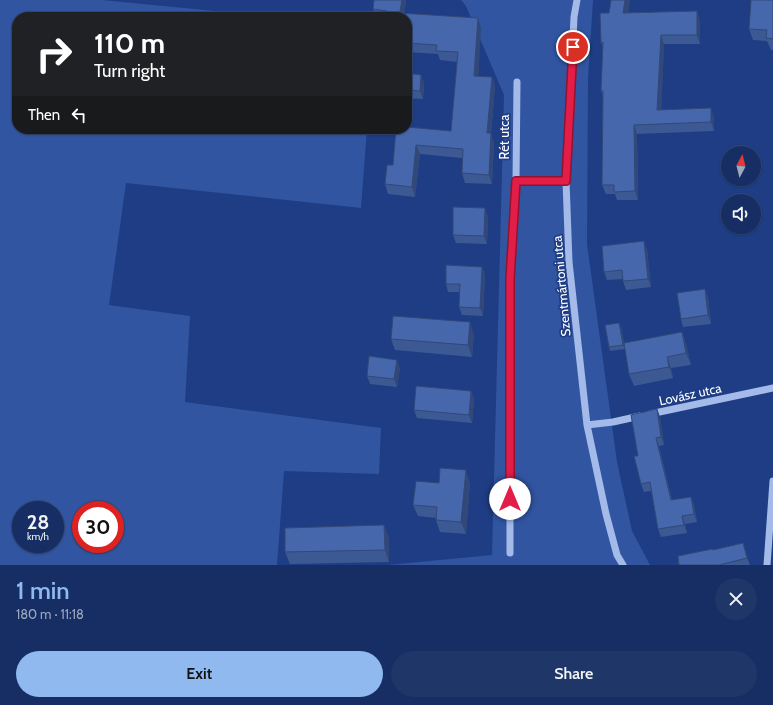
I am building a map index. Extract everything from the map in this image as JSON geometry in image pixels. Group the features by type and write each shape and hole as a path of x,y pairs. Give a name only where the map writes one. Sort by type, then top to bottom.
{"street":[{"name":"Szentmártoni utca","path":"577,0 574,17 566,181 570,262 587,425 606,514 617,555 623,565"},
{"name":"Rét utca","path":"510,553 510,279 516,181 517,82"},
{"path":"516,181 566,181"},
{"name":"Lovász utca","path":"587,425 613,422 773,388"},
{"path":"767,565 773,481"}],"shaded area":[{"path":"0,0 102,0 226,12 12,12 12,134 367,134 361,208 126,183 109,305 190,316 185,402 381,428 379,474 284,471 277,565 0,565"},
{"path":"461,0 593,0 588,78 587,244 617,462 632,531 650,565 388,565 492,555 504,95 466,6"}],"building":[{"path":"374,0 402,0 400,12 387,12 373,9"},
{"path":"611,0 625,0 623,13 697,11 697,35 661,35 657,110 711,108 711,122 634,125 635,191 614,192 614,185 602,185 603,91 601,91 603,42 601,43 600,13 609,13"},
{"path":"751,0 773,0 773,39 766,38 767,30 749,29"},
{"path":"412,14 478,18 474,76 492,77 487,133 491,133 489,175 462,173 463,149 416,145 412,187 385,184 387,165 393,165 396,134 412,134 412,127 451,131 458,52 436,51 437,45 412,43"},
{"path":"412,74 421,75 420,91 412,90"},
{"path":"453,207 485,208 484,236 453,235"},
{"path":"644,241 648,279 623,281 622,270 604,272 602,246"},
{"path":"446,265 482,267 480,308 459,307 460,284 446,284"},
{"path":"705,289 708,315 681,319 677,293"},
{"path":"393,316 470,322 468,345 391,339"},
{"path":"619,323 623,345 609,347 605,325"},
{"path":"682,332 686,353 667,357 669,367 629,374 624,343"},
{"path":"369,356 397,360 394,379 367,376"},
{"path":"416,386 471,391 469,415 414,410"},
{"path":"657,409 661,437 656,438 671,500 691,497 694,514 682,516 684,525 658,529 650,482 641,484 634,456 638,456 631,415"},
{"path":"440,468 466,470 461,522 436,520 437,507 413,505 416,481 439,483"},
{"path":"384,525 385,550 285,552 285,528"},
{"path":"743,543 747,558 719,565 679,565 678,556"}],"route":[{"path":"510,499 510,279 516,181 566,181 573,47"}]}
